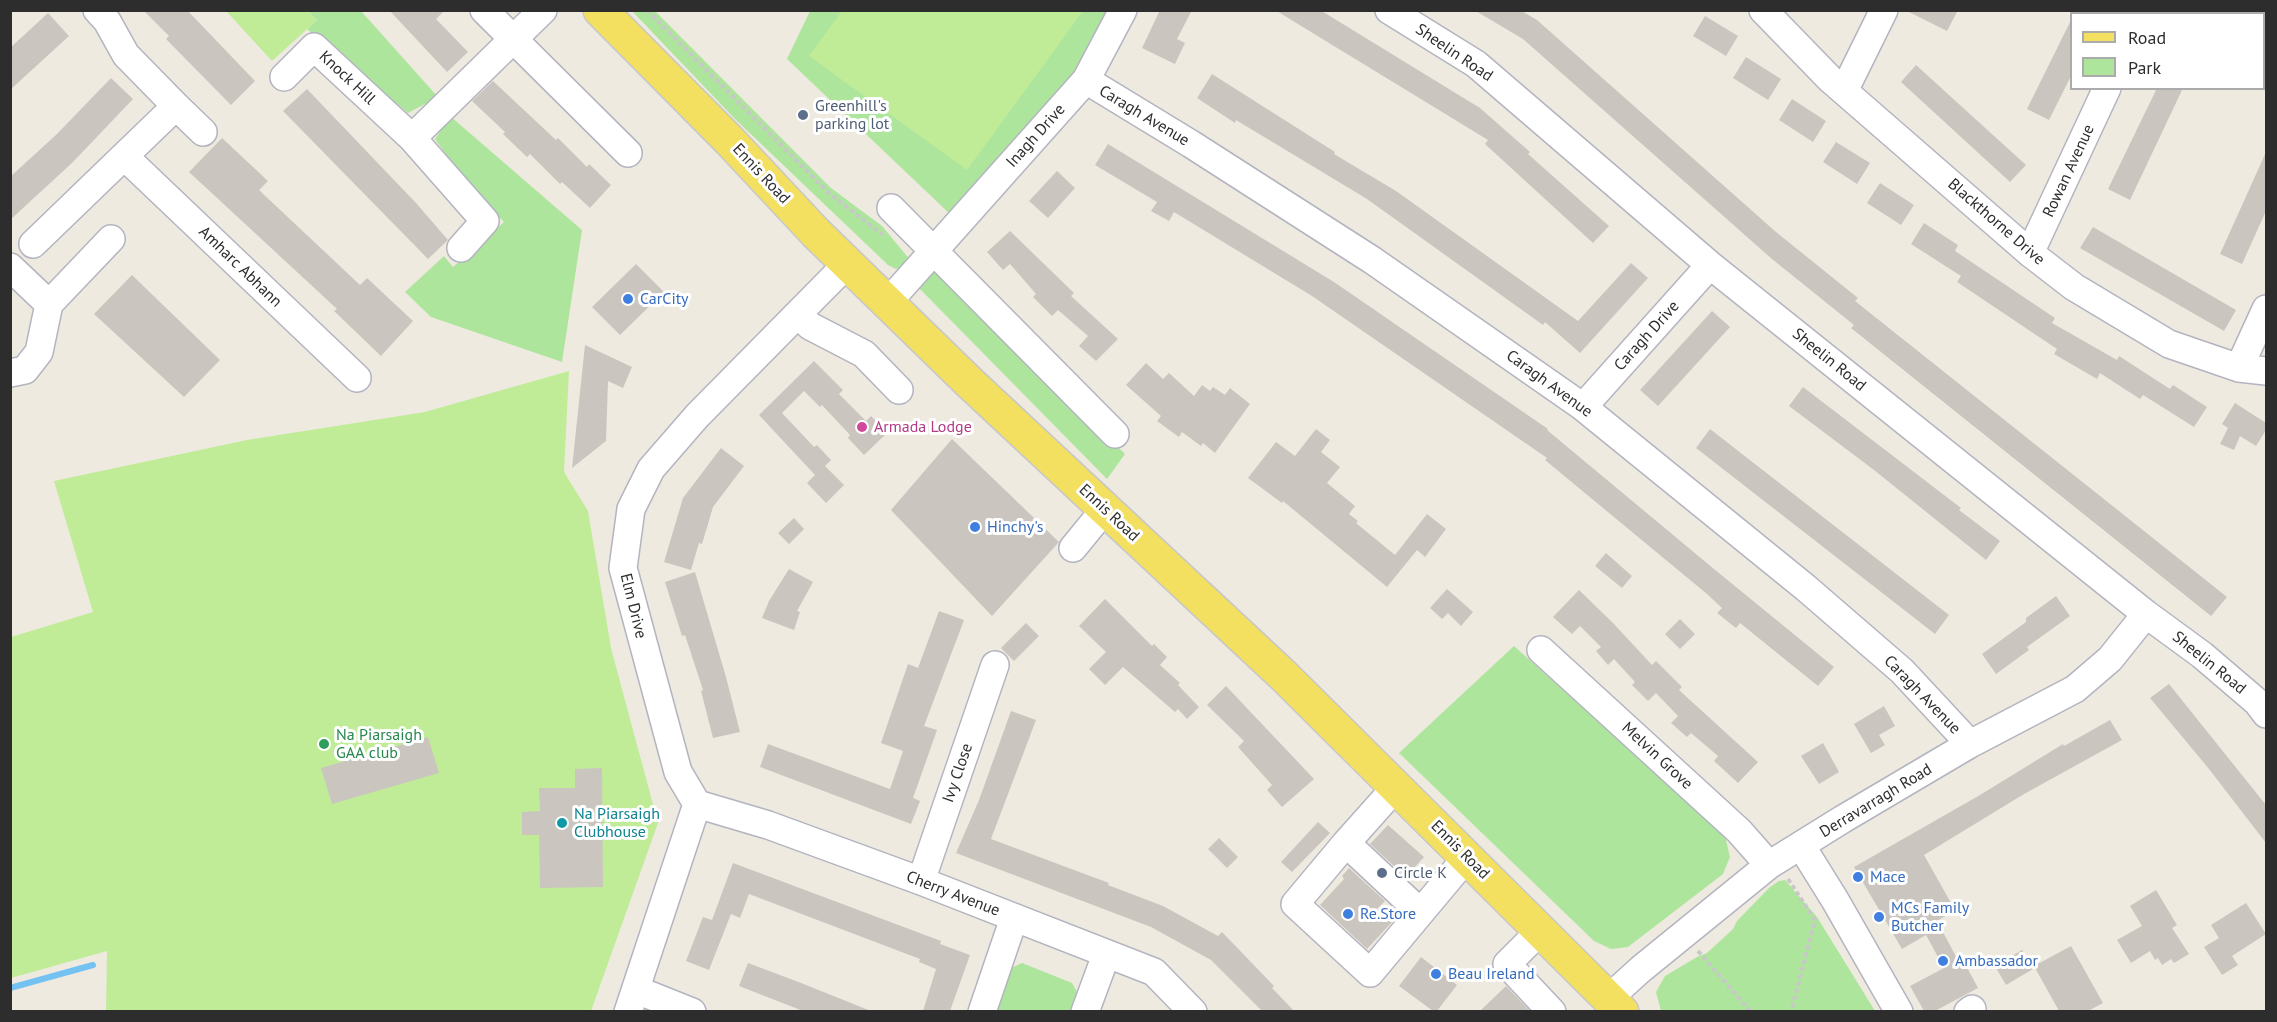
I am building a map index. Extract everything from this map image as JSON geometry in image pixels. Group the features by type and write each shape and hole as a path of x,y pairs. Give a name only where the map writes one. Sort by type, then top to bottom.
{"main road":[{"name":"Ennis Road","path":"600,10 848,263 969,382 1277,669 1616,1007"}],"street":[{"path":"97,10 107,21 126,55 203,132"},
{"path":"484,10 628,153"},
{"path":"412,138 543,10"},
{"name":"Inagh Drive","path":"889,301 1086,80 1123,10"},
{"name":"Sheelin Road","path":"1389,10 1476,64 1710,265 2146,614 2263,704"},
{"name":"Blackthorne Drive","path":"1763,10 1844,91 2030,253 2074,287 2169,344 2239,368 2266,370"},
{"path":"1844,91 1884,10"},
{"name":"Knock Hill","path":"284,77 314,47 412,138 485,221 461,248"},
{"name":"Caragh Avenue","path":"1086,80 1372,260 1583,407 1806,588 1902,671 1970,744"},
{"name":"Rowan Avenue","path":"2030,253 2107,90"},
{"path":"33,244 176,106"},
{"name":"Amharc Abhann","path":"124,156 357,378"},
{"path":"891,208 1115,434"},
{"path":"10,373 25,370 39,352 49,304 111,239"},
{"name":"Elm Drive","path":"697,804 678,772 623,568 631,509 651,469 697,416 848,263"},
{"name":"Caragh Drive","path":"1583,407 1710,265"},
{"path":"10,267 49,304"},
{"path":"2239,368 2266,309"},
{"path":"798,314 810,326 864,354 898,390"},
{"path":"1072,548 1105,509"},
{"name":"Derravarragh Road","path":"1616,1007 1683,935 1769,865 1806,854 1843,819 1970,744 2074,689 2110,659 2146,614"},
{"name":"Melvin Grove","path":"1541,650 1739,831 1769,865"},
{"name":"Ivy Close","path":"921,881 995,665"},
{"path":"1396,787 1295,904 1370,973 1467,856"},
{"path":"692,1011 633,1001 697,804"},
{"name":"Cherry Avenue","path":"697,804 768,825 921,881 1154,972 1193,1011"},
{"path":"1346,843 1420,912"},
{"path":"1806,854 1899,1011"},
{"path":"982,1011 1014,918"},
{"path":"1540,930 1507,964 1552,1011"},
{"path":"1084,1011 1106,955"}],"path":[{"path":"647,10 829,193 889,239"},
{"path":"1791,1011 1815,920 1787,877 1806,854"},
{"path":"1683,935 1751,1011"}],"green space":[{"path":"226,11 308,11 317,20 272,61"},
{"path":"308,11 361,11 438,97 408,113 307,29 317,20"},
{"path":"632,11 655,11 831,188 882,226 911,261 908,266 896,269 888,265 735,119"},
{"path":"810,11 1108,11 1078,69 951,215 787,59"},
{"path":"842,11 1083,11 967,170 809,56"},
{"path":"450,116 582,230 562,362 431,317 405,292 444,256 453,267 504,222 470,188 435,139"},
{"path":"937,267 1125,454 1107,479 918,287"},
{"name":"Na Piarsaigh GAA club","path":"569,371 564,472 588,511 611,648 658,823 591,1011 106,1011 107,951 11,978 11,637 93,612 54,481 247,440 425,412"},
{"path":"1514,646 1725,836 1730,857 1723,874 1628,947 1611,949 1594,941 1399,753"},
{"path":"1785,880 1817,917 1875,1011 1661,1011 1656,992 1665,976 1707,953 1733,929 1737,921 1770,887"},
{"path":"1022,963 1072,983 1077,992 1070,1011 995,1012 1011,968"}],"building":[{"path":"143,10 187,10 255,81 231,105 166,39 169,36"},
{"path":"389,10 445,10 436,19 468,52 447,72"},
{"path":"1160,10 1192,10 1177,39 1185,43 1175,64 1142,48"},
{"path":"1275,10 1320,10 1480,108 1609,226 1593,243 1485,144 1488,140"},
{"path":"1474,10 1520,10 1537,20 1776,232 1858,298 1855,301 2227,597 2211,616 1851,328 1854,325 1772,259 1523,39"},
{"path":"1905,10 1958,10 1947,31"},
{"path":"48,13 69,36 10,90 10,48"},
{"path":"1705,16 1738,36 1726,56 1693,36"},
{"path":"2070,22 2070,78 2049,120 2027,109"},
{"path":"1746,57 1781,79 1768,100 1733,78"},
{"path":"1916,65 2026,165 2010,182 1901,82"},
{"path":"1212,74 1335,152 1334,154 1396,191 1578,321 1631,263 1648,278 1580,353 1545,322 1543,325 1367,199 1236,120 1235,123 1197,98"},
{"path":"111,78 133,99 73,162 10,220 10,177 57,134"},
{"path":"493,81 556,140 558,138 587,167 589,164 611,185 590,208 562,182 560,184 530,154 527,157 503,134 505,132 472,101"},
{"path":"307,89 416,203 448,240 428,259 283,111"},
{"path":"2156,90 2182,90 2130,200 2108,189"},
{"path":"1792,99 1826,121 1813,142 1779,120"},
{"path":"222,138 268,181 259,190 360,285 367,278 413,321 381,356 334,311 337,309 189,172"},
{"path":"1836,142 1870,163 1857,184 1823,162"},
{"path":"1108,144 1334,282 1548,429 1834,667 1818,686 1740,623 1736,628 1717,613 1722,608 1707,594 1545,460 1547,458 1312,296 1174,212 1169,221 1151,211 1157,202 1095,165"},
{"path":"2266,152 2266,211 2242,264 2220,254"},
{"path":"1057,171 1075,188 1048,218 1029,201"},
{"path":"1880,183 1914,205 1901,225 1867,203"},
{"path":"1924,223 1958,245 1955,251 2055,318 2052,323 2117,360 2119,356 2170,389 2173,385 2207,407 2194,427 2143,395 2140,399 2100,373 2097,379 2054,354 2057,349 1957,282 1961,276 1911,244"},
{"path":"2093,227 2236,310 2224,331 2080,248"},
{"path":"1010,231 1074,293 1071,296 1118,339 1096,361 1079,346 1088,336 1058,310 1052,316 1033,297 1036,294 1010,264 1003,270 987,252"},
{"name":"CarCity","path":"636,264 664,292 620,335 592,307"},
{"path":"132,275 220,360 184,397 94,314"},
{"path":"1712,311 1730,327 1658,406 1640,390"},
{"path":"585,345 632,367 623,388 608,381 606,441 572,468"},
{"path":"814,361 843,390 839,394 866,421 871,416 887,433 864,455 848,438 850,435 822,405 820,407 804,391 782,413 814,447 817,445 831,460 825,466 844,485 826,503 807,483 815,475 759,415"},
{"path":"1146,363 1163,379 1169,373 1194,396 1202,385 1210,391 1213,387 1225,395 1230,388 1250,404 1215,453 1203,443 1201,446 1182,432 1179,437 1157,421 1161,416 1126,385"},
{"path":"1803,387 1961,508 1959,510 2000,541 1986,560 1874,470 1789,406"},
{"path":"2235,403 2266,423 2266,430 2256,446 2240,436 2234,450 2220,444 2228,428 2222,424"},
{"path":"1316,429 1330,440 1321,452 1340,467 1327,483 1355,506 1349,514 1358,521 1356,523 1395,555 1427,514 1446,529 1425,557 1417,550 1387,587 1283,501 1282,503 1248,478 1276,442 1295,456"},
{"path":"1710,429 1949,615 1935,634 1696,448"},
{"name":"Hinchy's","path":"952,439 1059,542 992,616 891,510"},
{"path":"721,448 744,466 713,507 702,544 699,543 691,570 664,562 683,498"},
{"path":"794,518 804,529 789,544 778,533"},
{"path":"1606,553 1632,576 1622,588 1595,566"},
{"path":"789,569 813,582 797,611 800,612 794,630 762,618 769,601"},
{"path":"695,572 740,732 713,738 701,691 703,690 685,635 682,636 665,582"},
{"path":"1447,589 1473,612 1461,626 1448,613 1442,619 1430,608"},
{"path":"1579,590 1652,665 1656,661 1682,687 1679,690 1758,762 1738,783 1714,761 1718,756 1691,733 1687,737 1671,723 1678,716 1656,693 1648,701 1632,685 1635,682 1614,659 1608,665 1596,651 1601,647 1580,626 1572,634 1553,617"},
{"path":"2056,596 2070,616 2027,647 2029,650 1996,674 1982,654 2026,622 2026,618"},
{"path":"1105,599 1152,646 1154,644 1167,657 1160,665 1180,683 1178,685 1199,707 1187,719 1178,709 1175,712 1123,667 1105,685 1089,669 1106,652 1079,626"},
{"path":"939,611 964,620 924,726 937,730 913,798 920,801 911,824 760,767 768,744 890,789 903,751 881,743 908,664 918,668"},
{"path":"1680,619 1695,634 1680,649 1665,634"},
{"path":"1026,623 1039,636 1014,661 1001,648"},
{"path":"2169,684 2266,805 2266,843 2150,698"},
{"path":"1226,686 1314,779 1282,807 1267,790 1272,785 1238,747 1244,741 1207,705"},
{"path":"1884,706 1895,726 1879,735 1885,745 1871,753 1854,724"},
{"path":"1011,711 1036,720 991,839 1109,883 1108,885 1163,906 1218,936 1222,932 1274,986 1272,988 1294,1011 1262,1011 1211,960 1151,927 956,853 979,800"},
{"path":"2110,720 2122,740 2024,794 1924,855 1955,910 1937,921 1958,960 1962,958 1978,988 1935,1011 1924,1011 1910,986 1944,968 1926,935 1902,949 1854,867 1980,795 2063,744 2064,746"},
{"path":"428,737 439,773 332,804 321,768"},
{"path":"1823,743 1839,772 1819,784 1801,756"},
{"name":"Na Piarsaigh Clubhouse","path":"602,768 603,887 540,888 539,835 522,835 522,812 540,811 539,788 575,788 575,769"},
{"path":"1318,822 1330,833 1292,872 1281,862"},
{"path":"1388,825 1424,857 1406,877 1370,844"},
{"path":"1219,838 1238,857 1227,868 1208,849"},
{"path":"733,863 941,941 940,944 970,955 950,1011 923,1011 936,969 919,962 920,959 749,894 740,918 731,914 709,970 686,961 703,917 712,920"},
{"path":"1349,868 1385,901 1377,909 1392,922 1367,949 1320,905 1344,879 1342,876"},
{"path":"2156,890 2177,925 2172,928 2189,954 2174,963 2171,959 2162,965 2158,958 2155,960 2150,951 2131,963 2117,940 2142,926 2130,906"},
{"path":"2246,903 2266,934 2232,956 2238,965 2222,975 2204,947 2219,938 2211,925"},
{"path":"2071,946 2103,1003 2088,1011 2059,1011 2034,966"},
{"path":"2022,950 2033,969 2006,985 1995,966"},
{"path":"1421,957 1457,985 1437,1011 1433,1011 1399,986"},
{"path":"748,963 871,1011 803,1011 739,986"},
{"path":"1506,986 1530,1011 1480,1011"}],"waterway":[{"path":"10,988 93,965"}],"place":[{"name":"Greenhill's parking lot","path":"803,115"},
{"name":"CarCity","path":"628,299"},
{"name":"Armada Lodge","path":"862,427"},
{"name":"Hinchy's","path":"975,527"},
{"name":"Na Piarsaigh GAA club","path":"324,744"},
{"name":"Na Piarsaigh Clubhouse","path":"562,823"},
{"name":"Circle K","path":"1382,873"},
{"name":"Mace","path":"1858,877"},
{"name":"Re.Store","path":"1348,914"},
{"name":"MCs Family Butcher","path":"1879,917"},
{"name":"Ambassador","path":"1943,961"},
{"name":"Beau Ireland","path":"1436,974"}]}
